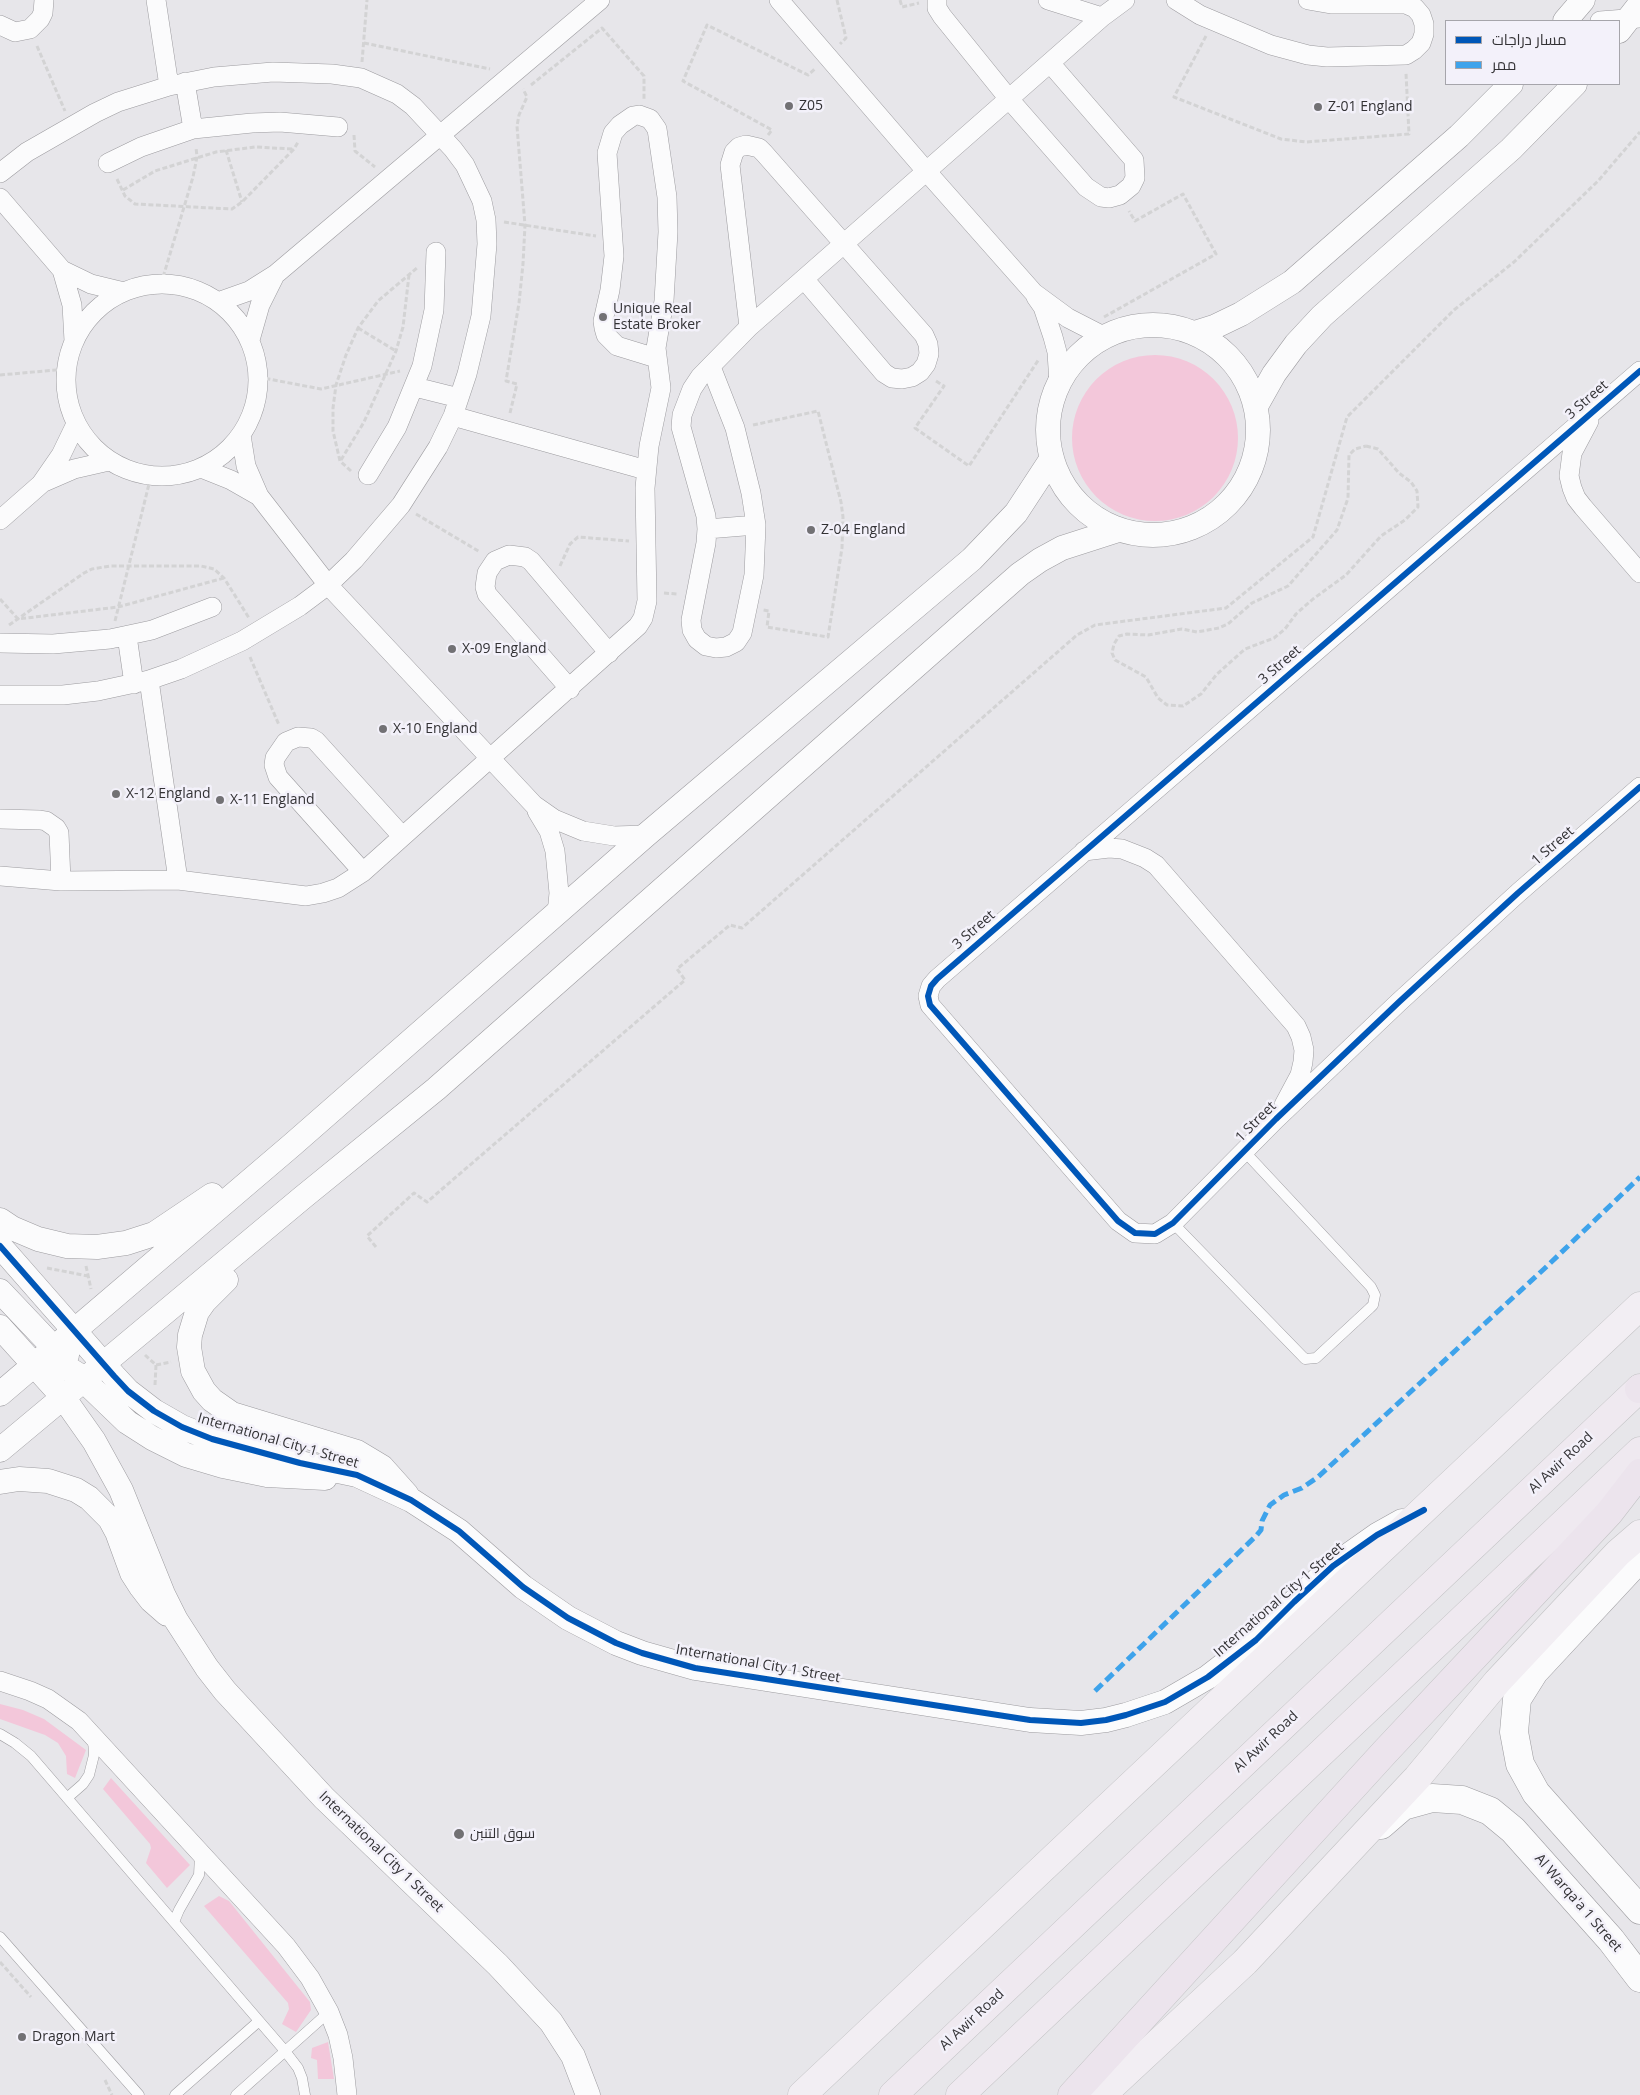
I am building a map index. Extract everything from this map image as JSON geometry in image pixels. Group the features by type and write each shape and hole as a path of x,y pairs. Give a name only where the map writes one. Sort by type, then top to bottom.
{"highway":[{"name":"Al Awir Road","path":"893,2095 1639,1389"},
{"path":"960,2095 1640,1451"},
{"path":"1072,2095 1390,1746 1609,1513 1640,1473"}],"main road":[{"path":"802,2095 1640,1306"},
{"path":"1102,2095 1245,1962 1417,1778 1497,1682 1618,1553 1640,1534"},
{"path":"1640,1558 1534,1672 1517,1698 1514,1732 1518,1756 1527,1779 1547,1806 1640,1910"},
{"name":"Al Warqa'a 1 Street","path":"1346,1854 1404,1806 1432,1798 1448,1798 1477,1804 1496,1815 1514,1830 1610,1940 1640,1978"}],"street":[{"path":"0,25 15,32 30,29 43,13 44,0"},
{"path":"156,0 177,84 194,129"},
{"path":"218,302 249,291 276,274 600,0"},
{"path":"779,0 1034,293 1042,307 1053,337 1057,352 1059,384"},
{"path":"1048,0 1102,17"},
{"path":"711,367 735,428 751,492 756,525 754,575 742,633 736,642 726,647 716,648 706,646 697,639 692,630 691,620 707,529 706,516 681,428 682,415 689,395 700,377 749,327 1102,17 1125,0"},
{"path":"1176,0 1214,20 1271,45 1308,55 1327,57 1406,55 1421,43 1424,34 1424,24 1421,15 1414,8 1406,4 1396,2 1330,4 1308,0"},
{"path":"1566,20 1583,0"},
{"path":"928,1 937,8 1009,99 1093,193 1109,198 1120,195 1132,186 1135,178 1134,160 1050,63"},
{"path":"1611,20 1632,18"},
{"path":"0,173 27,152 71,126 118,102 177,84 244,74 273,72 332,74 361,78 397,94 413,106 465,165 478,192 486,220 486,268 481,316 453,416 429,462 401,505 360,554 328,585 300,606 250,636 188,666 142,682 63,695 0,695"},
{"path":"1195,333 1214,327 1241,314 1292,282 1459,136 1510,85"},
{"path":"1256,406 1274,374 1296,344 1322,316 1511,149 1574,85"},
{"path":"0,876 61,881 178,880 306,896 338,888 363,872 570,689 638,626 646,610 646,470 661,388 656,358 667,267 667,197 657,129 655,123 645,116 639,115 628,119 616,129 609,142 607,152 614,239 613,273 603,321 606,336 617,346 656,358"},
{"path":"108,163 141,147 194,129 252,123 310,124 338,127"},
{"path":"749,327 730,165 730,158 739,147 746,144 759,148 924,335 928,344 929,354 926,364 920,372 912,377 892,378 884,373 804,279"},
{"path":"0,198 62,270 91,284 124,292"},
{"path":"368,475 397,427 416,386 434,310 436,252"},
{"path":"62,270 72,305 74,341"},
{"path":"250,340 260,306 276,274"},
{"path":"162,284 182,286 195,290 218,302 237,319 250,340 256,358 258,376 257,398 251,417 241,435 223,454 201,468 176,475 151,476 129,470 109,461 90,444 76,424 67,397 66,369 74,341 86,321 103,304 124,292 142,286 162,284"},
{"path":"1034,293 1068,318 1095,332 1143,325 1169,326 1195,333 1219,347 1230,357 1246,380 1256,406 1258,443 1254,462 1247,479 1224,509 1209,520 1174,534 1146,535 1118,530 1092,517 1071,496 1056,471 1052,458 1049,420 1054,395 1059,384 1095,332"},
{"name":"3 Street","path":"937,979 1640,370"},
{"path":"416,386 459,398"},
{"path":"1594,411 1572,453 1569,476 1572,488 1583,508 1640,573"},
{"path":"453,416 646,470"},
{"path":"0,520 41,484 61,455 76,424"},
{"path":"241,435 246,466 258,496 328,585 534,805 549,831 555,851 559,893 557,914"},
{"path":"0,1394 292,1145 646,834 972,559 1016,513 1052,458"},
{"path":"41,484 74,469 109,461"},
{"path":"201,468 231,480 258,496"},
{"path":"707,529 756,525"},
{"path":"0,1450 302,1198 436,1090 1020,574 1062,548 1118,530"},
{"path":"570,689 487,594 485,587 487,573 495,561 509,555 524,557 531,561 609,653"},
{"path":"3,634 53,644 118,638 177,622 212,607"},
{"path":"118,638 142,682 178,880"},
{"path":"363,872 278,777 274,764 275,758 286,742 298,737 316,740 402,836"},
{"name":"1 Street","path":"937,979 930,986 928,996 930,1005 935,1013 1118,1221 1135,1233 1155,1234 1165,1230 1276,1119 1398,1002 1518,893 1640,787"},
{"path":"534,805 554,819 583,831 614,836 646,834"},
{"path":"0,819 40,820 56,828 59,833 61,881"},
{"path":"1084,851 1109,848 1122,849 1146,858 1156,865 1296,1026 1304,1050 1303,1062 1300,1075 1276,1119"},
{"path":"0,1220 38,1240 67,1246 97,1247 126,1243 154,1234 234,1180 292,1145"},
{"path":"302,1198 262,1247 204,1302 197,1312 190,1335 189,1347 193,1370 204,1392 221,1408 258,1423 357,1452 393,1476 411,1500"},
{"path":"0,1246 75,1330"},
{"path":"0,1291 54,1348 81,1359 103,1363"},
{"path":"0,1327 35,1364"},
{"name":"International City 1 Street","path":"75,1330 128,1391 144,1404 190,1430 230,1444 357,1476 411,1500 459,1531 545,1603 592,1632 642,1653 694,1668 1056,1723 1081,1723 1126,1716 1146,1710 1183,1693 1233,1659 1256,1640 1333,1566 1377,1536 1424,1510"},
{"path":"35,1364 44,1363 61,1366 77,1374 127,1422 169,1447 204,1461 245,1471 290,1478 312,1479 357,1476"},
{"name":"International City 1 Street","path":"35,1364 63,1397 94,1441 122,1490 152,1568 176,1620 207,1668 225,1691 284,1756 360,1835 498,1965 551,2022 573,2056 588,2095"},
{"path":"0,1482 19,1479 48,1481 63,1484 89,1498 110,1519 117,1532 132,1573 141,1587 157,1605 176,1620"},
{"path":"0,1681 48,1699 79,1721 286,1946 310,1978 329,2012 338,2035 343,2058 347,2095"}],"lane":[{"path":"1172,1223 1305,1359 1316,1358 1373,1305 1375,1296 1371,1287 1244,1151"},
{"path":"0,1734 31,1756 285,2051 298,2068 305,2092"},
{"path":"67,1798 83,1784 90,1770 94,1755 92,1734"},
{"path":"174,1922 199,1874 201,1861 199,1850"},
{"path":"0,1938 139,2095"},
{"path":"236,2095 329,2012"},
{"path":"175,2095 259,2021"}],"path":[{"path":"361,78 367,0"},
{"path":"759,148 772,130 683,81 707,25 808,76 846,38 837,0"},
{"path":"900,0 902,6 928,1"},
{"path":"1214,20 1174,97 1281,139 1306,142 1409,134 1406,55"},
{"path":"525,90 602,28 644,76 645,116"},
{"path":"30,29 71,126"},
{"path":"364,43 512,74 525,90 527,98 517,126 525,225 519,303 506,381 517,384 506,430"},
{"path":"108,163 125,196 136,204 226,210 238,206 294,149 310,124"},
{"path":"338,127 354,128 355,151 389,178"},
{"path":"162,284 186,206 197,157 194,129"},
{"path":"376,1247 367,1236 414,1193 426,1202 685,980 678,970 730,925 742,928 1077,634 1095,625 1226,608 1313,537 1347,417 1454,310 1514,262 1598,181 1640,132"},
{"path":"123,190 155,172 197,157 226,150 255,147 294,149"},
{"path":"226,150 242,202"},
{"path":"1095,332 1216,254 1183,194 1134,221 1120,195"},
{"path":"486,220 614,239"},
{"path":"368,475 352,472 340,461 333,431 336,385 358,328 378,301 436,252"},
{"path":"340,461 364,422 396,351 403,327 409,274"},
{"path":"358,328 396,351"},
{"path":"920,372 944,386 916,428 968,466 1053,337"},
{"path":"258,376 322,388 422,366"},
{"path":"0,375 66,369"},
{"path":"735,428 818,411 843,517 842,548 828,637 767,627 769,611 748,608"},
{"path":"1366,446 1378,449 1399,473 1411,482 1417,492 1418,507 1405,520 1381,536 1368,548 1346,575 1303,609 1274,638 1244,649 1217,674 1201,694 1183,706 1167,704 1158,698 1146,676 1122,665 1115,660 1112,653 1114,644 1119,636 1126,634 1148,635 1182,630 1197,632 1219,628 1228,624 1252,603 1288,586 1337,530 1348,498 1349,455 1355,449 1366,446"},
{"path":"118,638 118,607 151,476"},
{"path":"401,505 495,561"},
{"path":"551,585 570,544 578,538 645,543"},
{"path":"3,634 18,618 92,569 110,566 208,566 224,578 250,636 286,742"},
{"path":"18,618 118,607 224,578"},
{"path":"647,593 695,595"},
{"path":"0,599 18,618"},
{"path":"85,1262 92,1297"},
{"path":"45,1268 88,1276"},
{"path":"144,1354 156,1365"},
{"path":"156,1365 172,1362"},
{"path":"155,1385 156,1365"}],"shaded area":[{"path":"1155,355 1179,359 1194,365 1219,386 1228,399 1234,414 1238,438 1234,462 1228,477 1207,502 1194,511 1179,517 1155,521 1131,517 1116,511 1091,490 1082,477 1076,462 1072,438 1076,414 1082,399 1103,374 1116,365 1131,359"},
{"path":"0,1704 23,1710 44,1719 86,1750 75,1778 67,1774 66,1756 58,1743 45,1735 0,1719"},
{"path":"111,1778 190,1865 167,1888 146,1863 151,1848 150,1844 103,1789"},
{"path":"219,1896 229,1901 310,2002 311,2010 296,2032 282,2024 289,2009 288,2003 204,1906"},
{"path":"328,2042 334,2079 318,2079 317,2060 311,2058 312,2048"}],"marked path":[{"path":"1095,1691 1256,1536 1261,1530 1262,1521 1270,1505 1284,1495 1302,1488 1318,1477 1544,1269 1640,1177"}],"cycle path":[{"path":"1640,371 937,979 931,986 928,996 930,1005 1118,1221 1135,1233 1155,1234 1173,1223 1276,1119 1399,1002 1518,893 1640,787"},
{"path":"0,1246 114,1376 128,1391 154,1411 182,1427 212,1439 300,1463 357,1475 411,1500 459,1531 523,1587 568,1618 616,1643 642,1653 695,1668 1030,1720 1081,1723 1106,1720 1165,1702 1208,1677 1256,1640 1333,1566 1377,1535 1424,1510"}],"place":[{"name":"Z05","path":"789,106"},
{"name":"Z-01 England","path":"1318,107"},
{"name":"Unique Real Estate Broker","path":"603,317"},
{"name":"Z-04 England","path":"811,530"},
{"name":"X-09 England","path":"452,649"},
{"name":"X-10 England","path":"383,729"},
{"name":"X-12 England","path":"116,794"},
{"name":"X-11 England","path":"220,800"},
{"name":"سوق التنبن","path":"459,1834"},
{"name":"Dragon Mart","path":"22,2037"}]}
